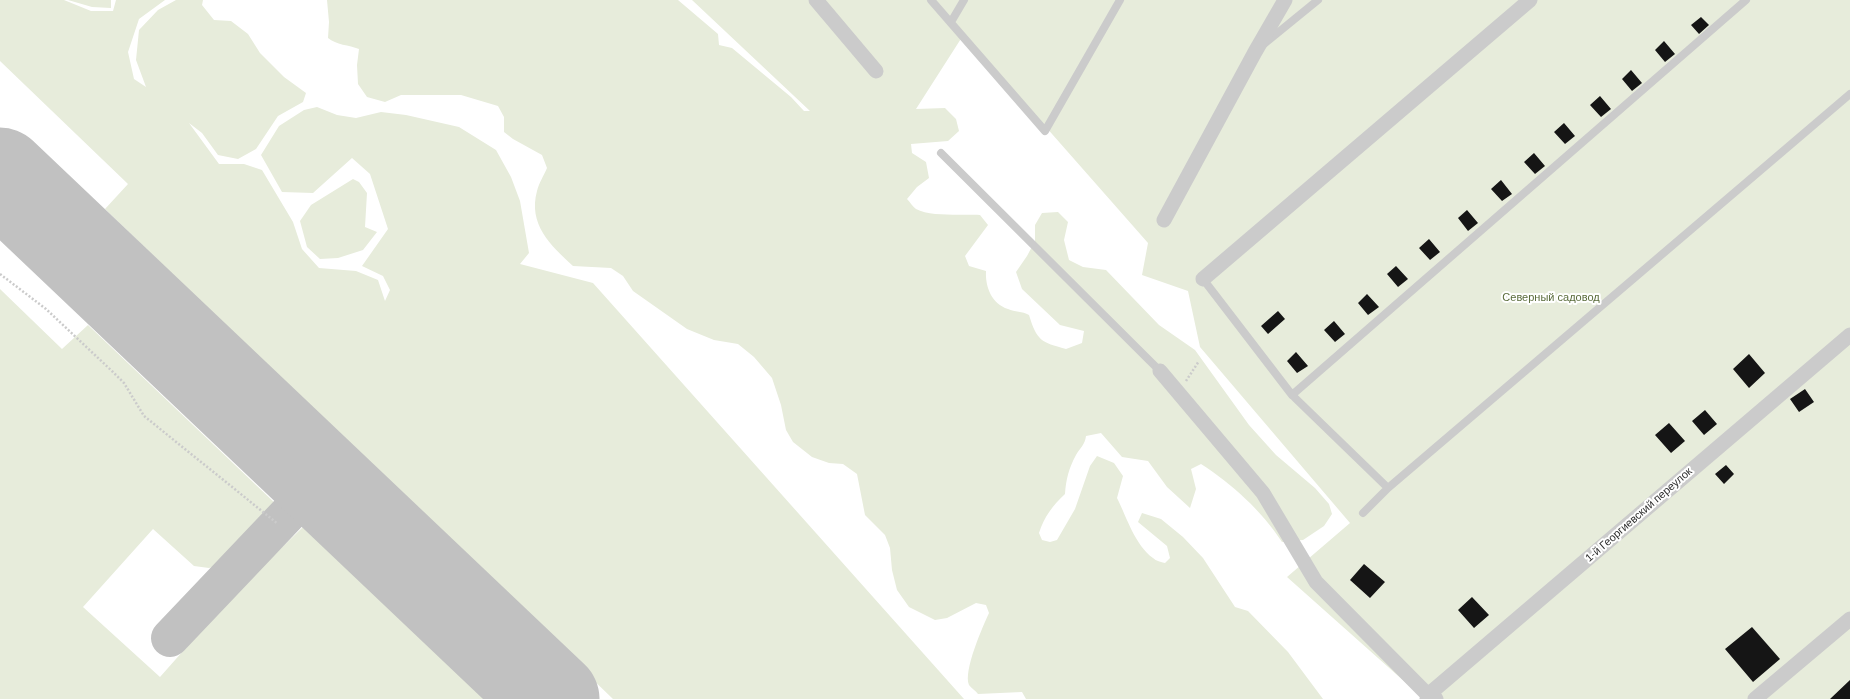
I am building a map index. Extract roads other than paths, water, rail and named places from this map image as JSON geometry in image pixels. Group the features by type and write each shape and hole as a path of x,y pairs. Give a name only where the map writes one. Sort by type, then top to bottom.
{"street":[{"path":"816,0 876,71"},
{"path":"1164,220 1255,52 1285,0"},
{"path":"1203,279 1530,0"},
{"name":"1-й Георгиевский переулок","path":"1430,698 1850,334"},
{"path":"1160,371 1263,493 1316,582 1430,698"},
{"path":"1755,699 1850,619"}],"lane":[{"path":"931,0 1045,131 1120,0"},
{"path":"951,22 964,0"},
{"path":"1255,52 1318,0"},
{"path":"1292,395 1746,0"},
{"path":"1363,513 1388,488 1850,94"},
{"path":"941,153 1160,371"},
{"path":"1203,279 1292,395 1388,488"}],"park label":[{"name":"Северный садовод","path":"1551,298"}]}
